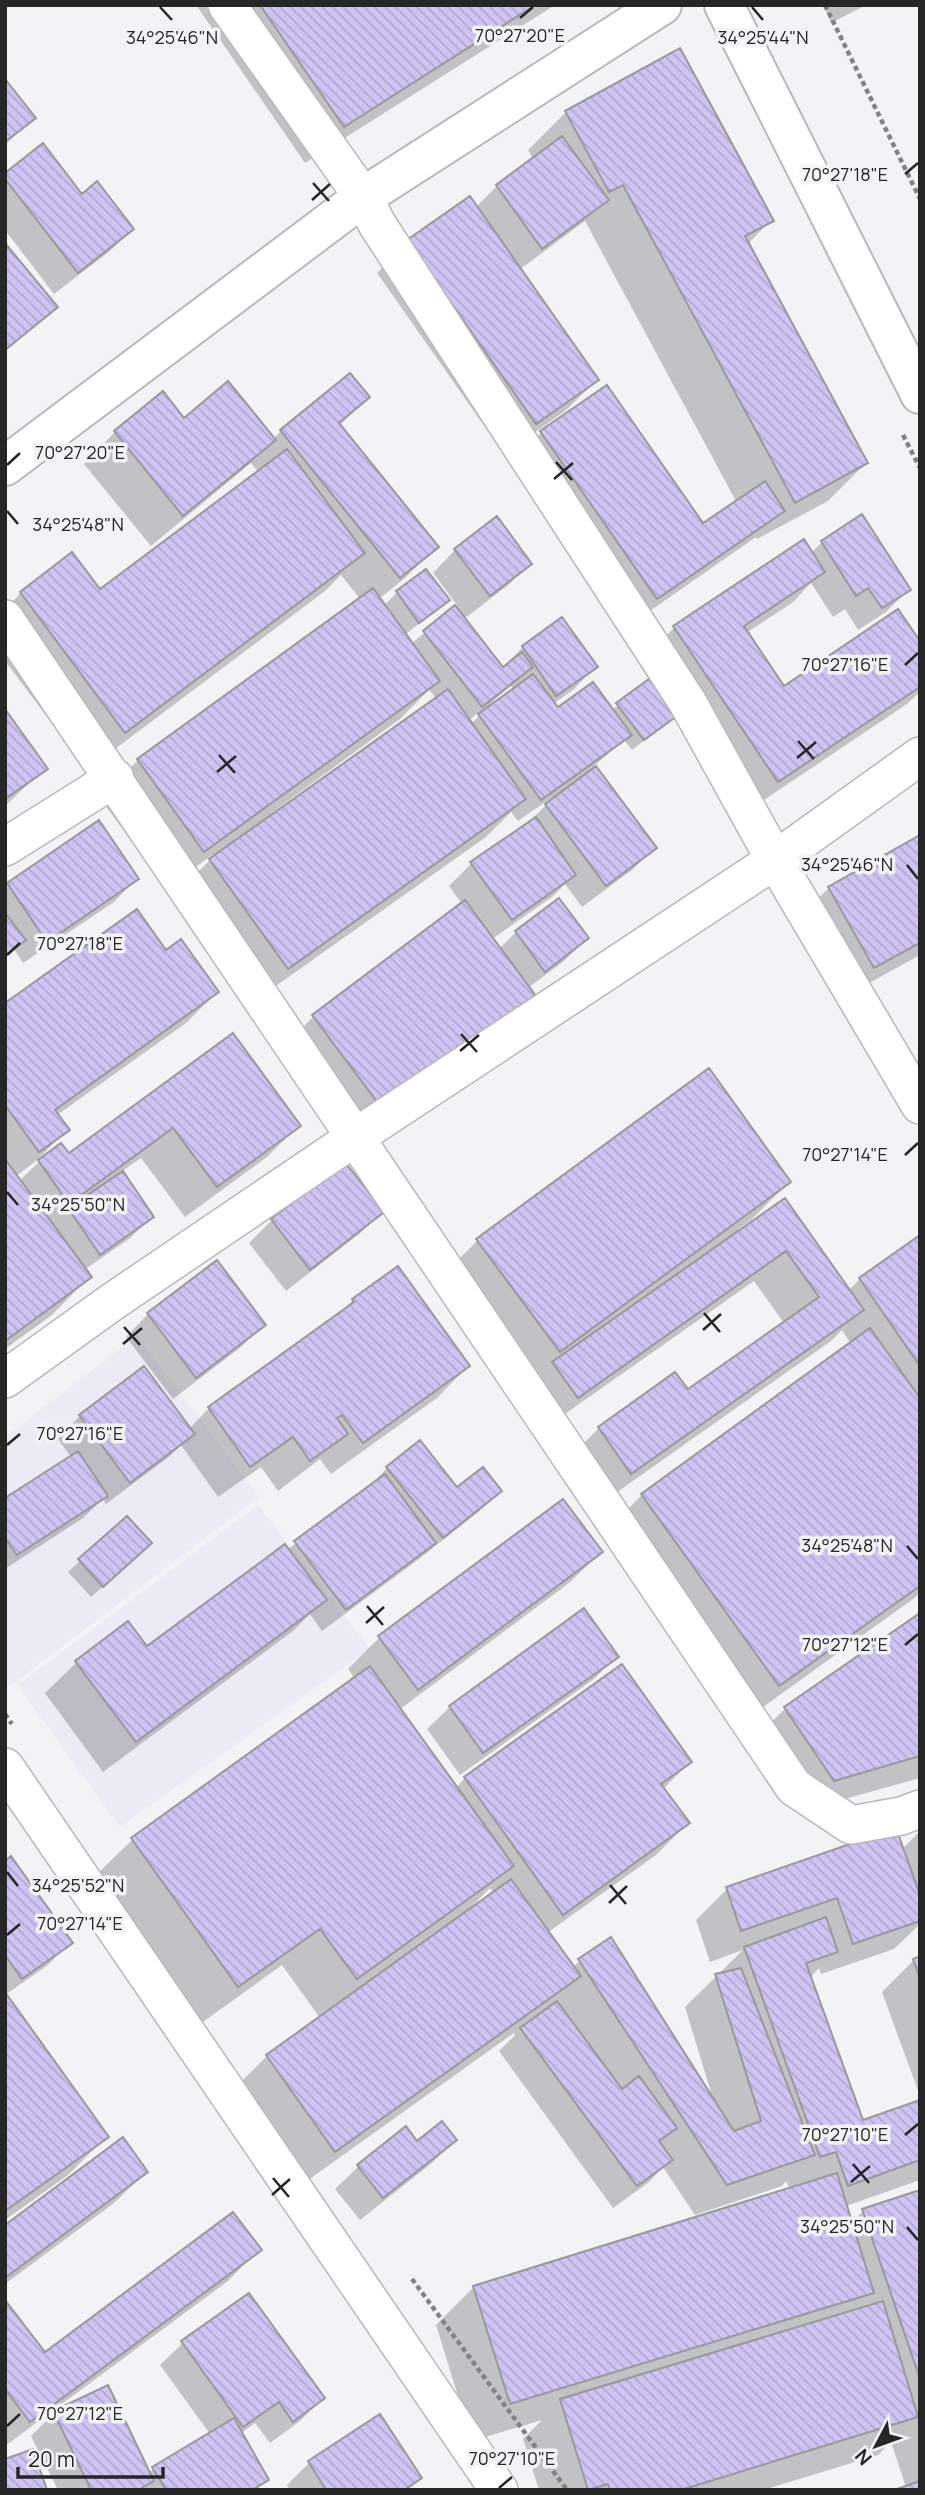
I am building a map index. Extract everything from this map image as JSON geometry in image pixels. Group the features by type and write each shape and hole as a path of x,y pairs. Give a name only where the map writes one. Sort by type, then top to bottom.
{"main road":[{"path":"5,466 363,197 662,5"},
{"path":"724,5 920,394"}],"street":[{"path":"227,5 363,197 385,236 688,703 775,860 920,1105"},
{"path":"5,619 115,778 354,1138 794,1787 851,1825 901,1816 920,1809"},
{"path":"5,1379 112,1302 354,1138 775,860 920,756"},
{"path":"5,847 115,778"},
{"path":"5,1767 499,2490"}],"path":[{"path":"825,5 920,199"}],"shaded area":[{"path":"137,1336 259,1497 10,1686 5,1680 5,1437"},
{"path":"258,1505 370,1649 120,1827 18,1685"}],"building":[{"path":"260,5 535,5 344,127"},
{"path":"680,48 774,221 745,236 868,463 795,503 623,185 609,192 565,111"},
{"path":"5,79 36,118 5,142"},
{"path":"562,136 609,200 542,249 496,185"},
{"path":"43,143 82,194 97,181 134,229 78,273 5,179 5,173"},
{"path":"470,196 599,380 536,424 407,240"},
{"path":"5,243 58,307 5,350"},
{"path":"350,373 370,397 339,423 439,547 400,578 280,430"},
{"path":"228,381 276,440 183,516 114,431 163,391 184,418"},
{"path":"607,385 703,523 765,481 785,511 657,599 540,431"},
{"path":"287,449 365,553 125,733 20,592 72,552 100,589"},
{"path":"862,514 911,590 882,608 868,588 856,596 821,541"},
{"path":"497,516 532,564 490,596 454,549"},
{"path":"804,539 825,572 744,626 784,686 898,609 920,641 920,687 778,782 673,626"},
{"path":"426,569 450,600 419,623 396,591"},
{"path":"373,588 440,681 204,852 137,759"},
{"path":"455,605 503,667 522,652 533,667 482,707 423,631"},
{"path":"562,617 598,667 556,696 522,646"},
{"path":"533,674 558,707 593,682 632,735 541,800 478,714"},
{"path":"649,679 677,716 644,740 616,703"},
{"path":"448,689 526,799 288,969 209,859"},
{"path":"5,709 48,769 5,799"},
{"path":"596,766 657,848 606,886 545,804"},
{"path":"536,817 576,875 512,920 470,862"},
{"path":"99,820 139,879 47,942 7,883"},
{"path":"920,835 920,943 874,968 828,887"},
{"path":"559,898 589,938 545,972 515,931"},
{"path":"465,900 536,996 384,1111 312,1015"},
{"path":"137,909 166,950 181,939 219,992 55,1110 70,1130 39,1152 5,1105 5,1003"},
{"path":"5,913 26,940 5,956"},
{"path":"233,1033 301,1126 217,1187 173,1128 69,1204 38,1160 61,1143 69,1153"},
{"path":"709,1068 791,1182 560,1352 476,1239"},
{"path":"5,1159 92,1277 5,1341"},
{"path":"345,1162 384,1212 310,1270 271,1219"},
{"path":"123,1171 154,1217 100,1255 68,1208"},
{"path":"785,1198 864,1310 631,1474 598,1427 675,1372 688,1389 819,1297 786,1251 578,1398 552,1362"},
{"path":"920,1235 919,1293 920,1366 859,1278"},
{"path":"217,1260 266,1325 196,1378 147,1313"},
{"path":"398,1266 470,1366 363,1443 342,1415 337,1418 348,1434 310,1461 293,1437 250,1467 208,1407 354,1302 352,1299"},
{"path":"870,1328 920,1398 920,1586 779,1686 641,1494"},
{"path":"144,1366 195,1434 130,1483 79,1415"},
{"path":"420,1440 457,1487 483,1467 502,1491 443,1538 386,1467"},
{"path":"78,1451 108,1496 17,1555 5,1538 5,1498"},
{"path":"385,1474 436,1543 346,1610 294,1541"},
{"path":"563,1499 603,1552 418,1690 378,1636"},
{"path":"127,1516 152,1543 103,1587 78,1559"},
{"path":"285,1544 327,1600 136,1742 75,1661 128,1621 147,1646"},
{"path":"584,1608 619,1657 483,1753 449,1706"},
{"path":"920,1613 920,1756 834,1781 784,1707"},
{"path":"622,1664 692,1762 661,1784 690,1823 563,1915 464,1777"},
{"path":"370,1666 514,1866 357,1979 320,1929 238,1987 131,1838"},
{"path":"896,1828 920,1895 920,1921 853,1944 837,1898 741,1931 726,1887"},
{"path":"11,1856 73,1943 22,1979 5,1955 5,1861"},
{"path":"511,1879 581,1976 335,2152 266,2055"},
{"path":"826,1917 838,1952 806,1963 863,2120 920,2100 920,2160 848,2186 836,2152 820,2157 744,1947"},
{"path":"611,1937 734,2131 761,2121 715,1974 741,1968 815,2155 727,2185 578,1959"},
{"path":"920,1956 920,1978 913,1959"},
{"path":"5,1992 109,2137 5,2211"},
{"path":"557,2001 622,2089 639,2076 677,2128 659,2141 673,2160 637,2186 520,2028"},
{"path":"442,2121 457,2140 383,2198 357,2165 406,2126 417,2141"},
{"path":"123,2137 148,2172 5,2278 5,2225"},
{"path":"837,2173 874,2293 510,2404 473,2286"},
{"path":"920,2190 920,2379 862,2209"},
{"path":"233,2212 262,2250 30,2422 5,2389 5,2300 45,2352"},
{"path":"249,2293 325,2398 293,2422 279,2402 243,2427 181,2341"},
{"path":"883,2301 918,2417 681,2490 610,2490 608,2484 588,2490 560,2399"},
{"path":"108,2385 154,2481 142,2488 143,2490 91,2490 53,2411"},
{"path":"380,2414 422,2478 404,2490 326,2490 308,2461"},
{"path":"234,2418 269,2480 252,2490 166,2490 152,2467"},
{"path":"33,2449 47,2490 5,2490 5,2459"},
{"path":"920,2481 920,2490 894,2490"}]}
